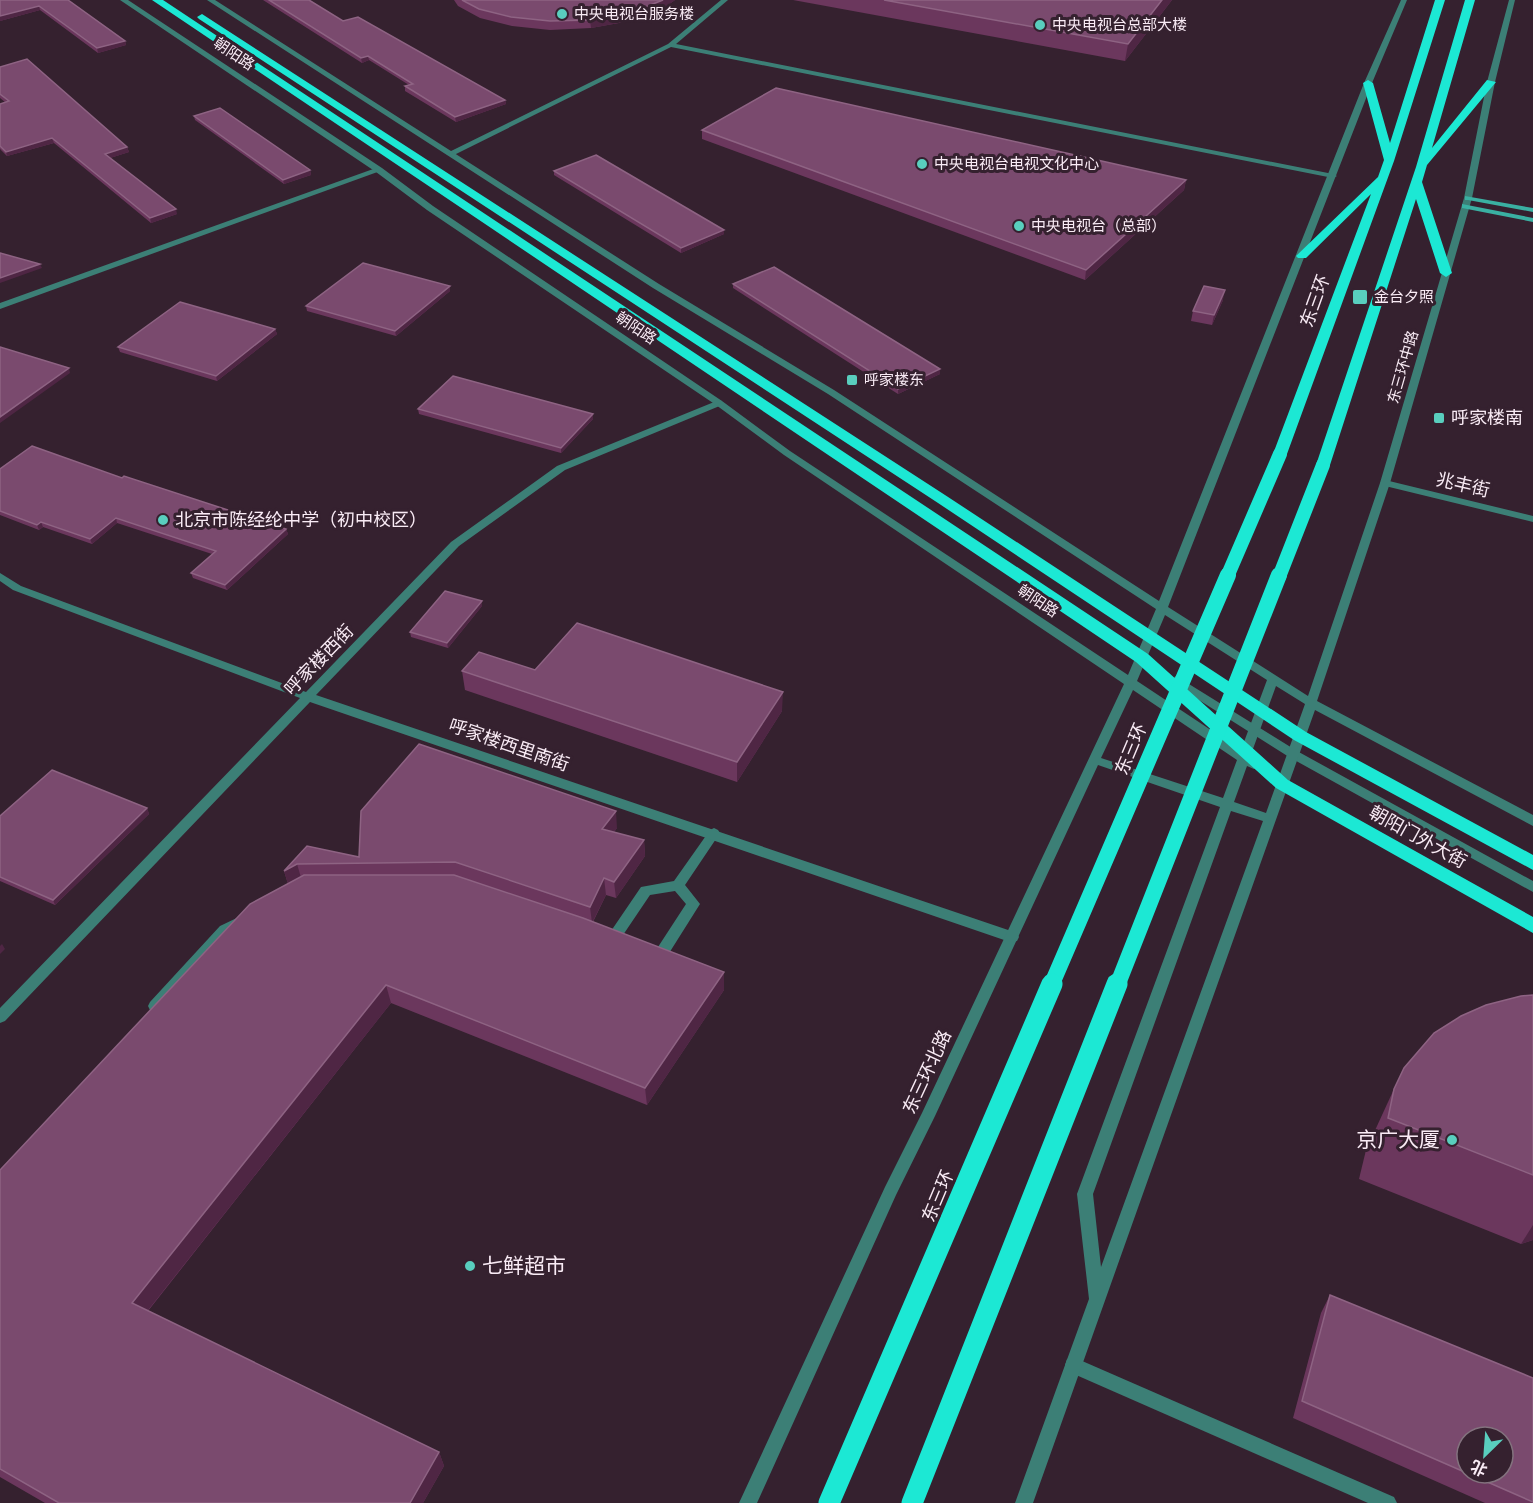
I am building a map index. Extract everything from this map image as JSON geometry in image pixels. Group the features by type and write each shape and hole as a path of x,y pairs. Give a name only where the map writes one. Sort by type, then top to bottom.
{"highway":[{"name":"朝阳路","path":"157,0 1142,658 1245,755"},
{"name":"朝阳路","path":"177,0 1261,710"},
{"name":"东三环","path":"829,1503 1281,454 1389,161 1440,0"},
{"path":"912,1503 1323,465 1422,167 1470,0"},
{"path":"1422,167 1491,82"},
{"path":"1368,83 1389,161"},
{"path":"1302,256 1384,175"},
{"path":"1416,182 1446,273"},
{"name":"朝阳门外大街","path":"1261,710 1300,736 1533,863"},
{"name":"朝阳门外大街","path":"1245,755 1282,784 1533,926"}],"main road":[{"path":"1467,202 1533,210"},
{"path":"1467,202 1533,220"}],"street":[{"name":"朝阳路","path":"123,0 379,170 430,208 719,403 787,453 1131,682 1245,755"},
{"name":"朝阳路","path":"210,0 656,286 831,392 1311,703"},
{"path":"451,153 670,45 725,0"},
{"path":"1162,608 1368,83 1404,0"},
{"name":"东三环中路","path":"1282,784 1385,483 1467,202 1491,82 1512,0"},
{"path":"670,45 1333,176"},
{"path":"0,306 379,170"},
{"name":"呼家楼西街","path":"0,1017 455,544 561,468 719,403"},
{"name":"兆丰街","path":"1385,483 1533,519"},
{"name":"呼家楼西里南街","path":"0,576 17,588 309,697 714,833 1012,937"},
{"name":"东三环北路","path":"748,1503 890,1192 1095,760 1142,658 1162,608"},
{"path":"1142,658 1293,754 1533,887"},
{"path":"1097,1300 1085,1194 1273,678"},
{"path":"1311,703 1533,821"},
{"path":"1095,760 1270,819"},
{"path":"1024,1503 1282,784"},
{"path":"678,885 693,904 662,954 609,936 646,891 678,885 714,833"},
{"path":"145,1017 225,930 256,913"},
{"path":"1073,1365 1389,1503"}],"building":[{"path":"0,0 68,0 125,41 97,48 39,6 0,16"},
{"path":"269,0 309,0 343,21 358,17 505,100 455,117 405,86 413,84 368,56 361,58"},
{"name":"中央电视台服务楼","path":"462,0 663,0 630,13 590,20 550,21 511,17 479,9"},
{"path":"884,0 1162,0 1128,44"},
{"path":"27,59 127,147 105,154 176,209 150,218 52,138 6,152 0,146 0,104 9,101 0,94 0,67"},
{"name":"中央电视台电视文化中心","path":"776,88 1186,180 1086,270 702,130"},
{"path":"220,108 310,170 283,180 194,116"},
{"path":"596,155 724,230 681,248 554,171"},
{"path":"0,253 40,264 0,278"},
{"path":"363,263 450,286 395,331 306,306"},
{"path":"774,267 940,369 898,389 733,284"},
{"path":"1204,286 1225,290 1214,315 1193,311"},
{"path":"180,302 275,329 216,376 118,347"},
{"path":"0,347 69,368 0,417"},
{"path":"453,376 593,414 561,448 418,409"},
{"path":"32,446 122,478 124,476 286,529 225,585 191,573 216,551 116,518 90,539 41,522 37,525 0,511 0,469"},
{"path":"445,591 482,601 447,643 410,632"},
{"path":"577,623 783,692 737,762 462,671 479,652 535,670"},
{"path":"419,744 616,811 602,829 644,840 614,882 604,878 590,907 455,862 297,864 284,871 307,846 359,857 361,811"},
{"path":"52,770 147,808 53,900 0,877 0,816"},
{"path":"304,875 454,875 583,918 724,972 645,1088 386,985 132,1303 439,1452 410,1503 59,1503 0,1469 0,1170 250,904"},
{"path":"1533,995 1533,1175 1388,1118 1394,1089 1404,1068 1434,1033 1461,1016 1486,1005"},
{"path":"1330,1295 1533,1378 1533,1502 1494,1485 1515,1485 1515,1425 1455,1425 1455,1468 1302,1401"}],"place":[{"name":"中央电视台服务楼","path":"562,14"},
{"name":"中央电视台总部大楼","path":"1040,25"},
{"name":"中央电视台电视文化中心","path":"922,164"},
{"name":"中央电视台（总部）","path":"1019,226"},
{"name":"金台夕照","path":"1360,297"},
{"name":"呼家楼东","path":"852,380"},
{"name":"呼家楼南","path":"1439,418"},
{"name":"北京市陈经纶中学（初中校区）","path":"163,520"},
{"name":"京广大厦","path":"1452,1140"},
{"name":"七鲜超市","path":"470,1266"}]}
